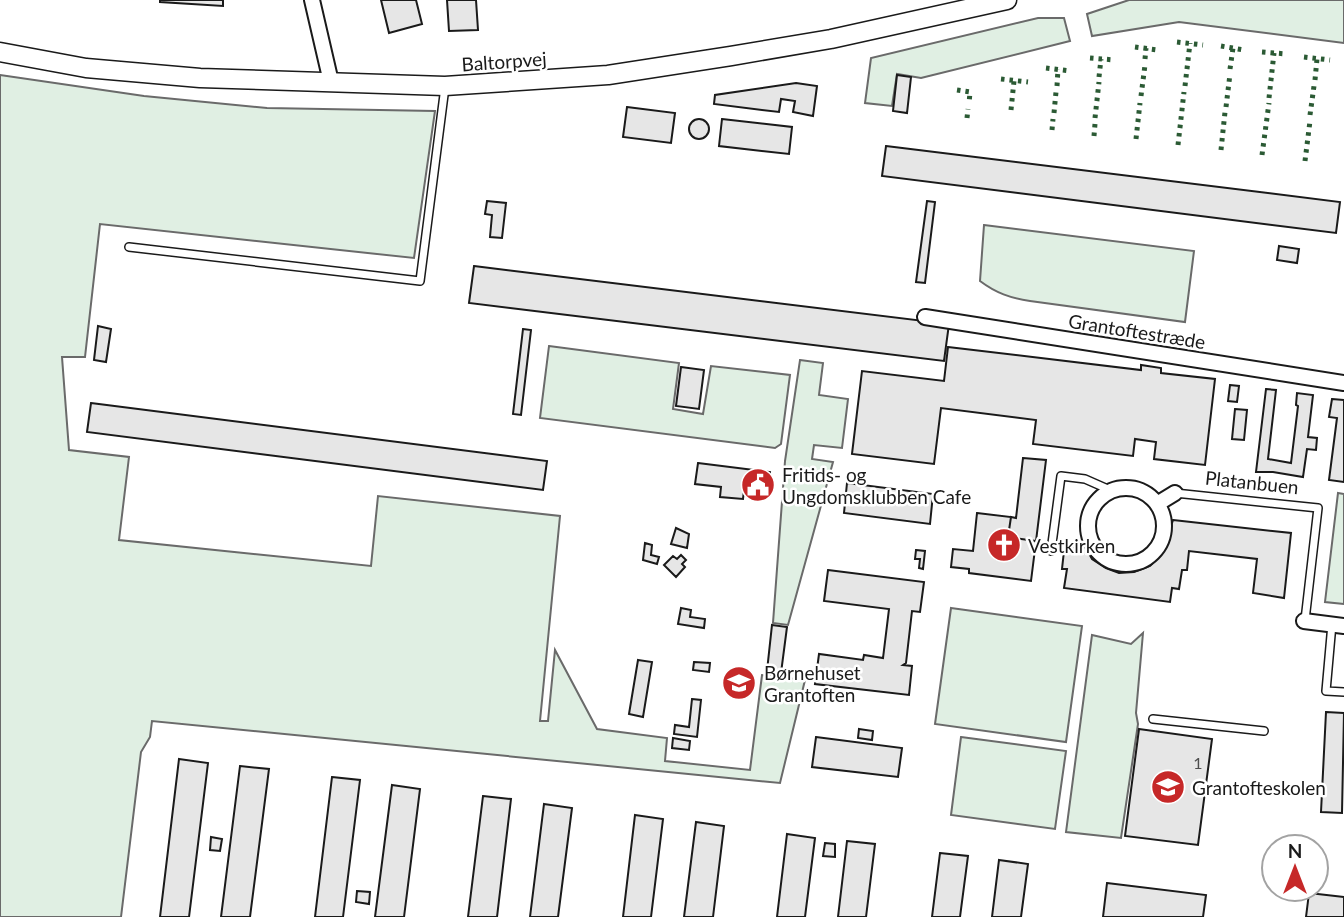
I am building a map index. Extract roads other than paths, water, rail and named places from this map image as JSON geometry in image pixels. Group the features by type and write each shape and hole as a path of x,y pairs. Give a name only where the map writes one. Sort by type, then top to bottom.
{"street":[{"path":"312,0 331,82"},
{"name":"Baltorpvej","path":"0,52 86,68 200,78 445,86 607,75 831,39 954,6 1007,0"},
{"name":"Grantoftestræde","path":"925,317 1344,383"},
{"path":"1137,489 1157,504 1163,516 1164,530 1160,543 1141,561 1115,563 1103,557 1093,547 1088,535 1087,521 1099,498 1110,491 1137,489"},
{"name":"Platanbuen","path":"1157,504 1175,494"},
{"name":"Platanbuen","path":"1304,621 1338,625"}],"lane":[{"path":"129,247 420,281 445,86"},
{"path":"1051,551 1062,476 1085,479 1110,491"},
{"name":"Platanbuen","path":"1175,494 1318,508 1304,621"},
{"path":"1338,625 1326,691 1344,692"},
{"path":"1153,719 1264,731"}],"place":[{"name":"Fritids- og Ungdomsklubben Cafe","path":"758,485"},
{"name":"Vestkirken","path":"1004,545"},
{"name":"Børnehuset Grantoften","path":"739,683"},
{"name":"Grantofteskolen","path":"1168,787"}]}
